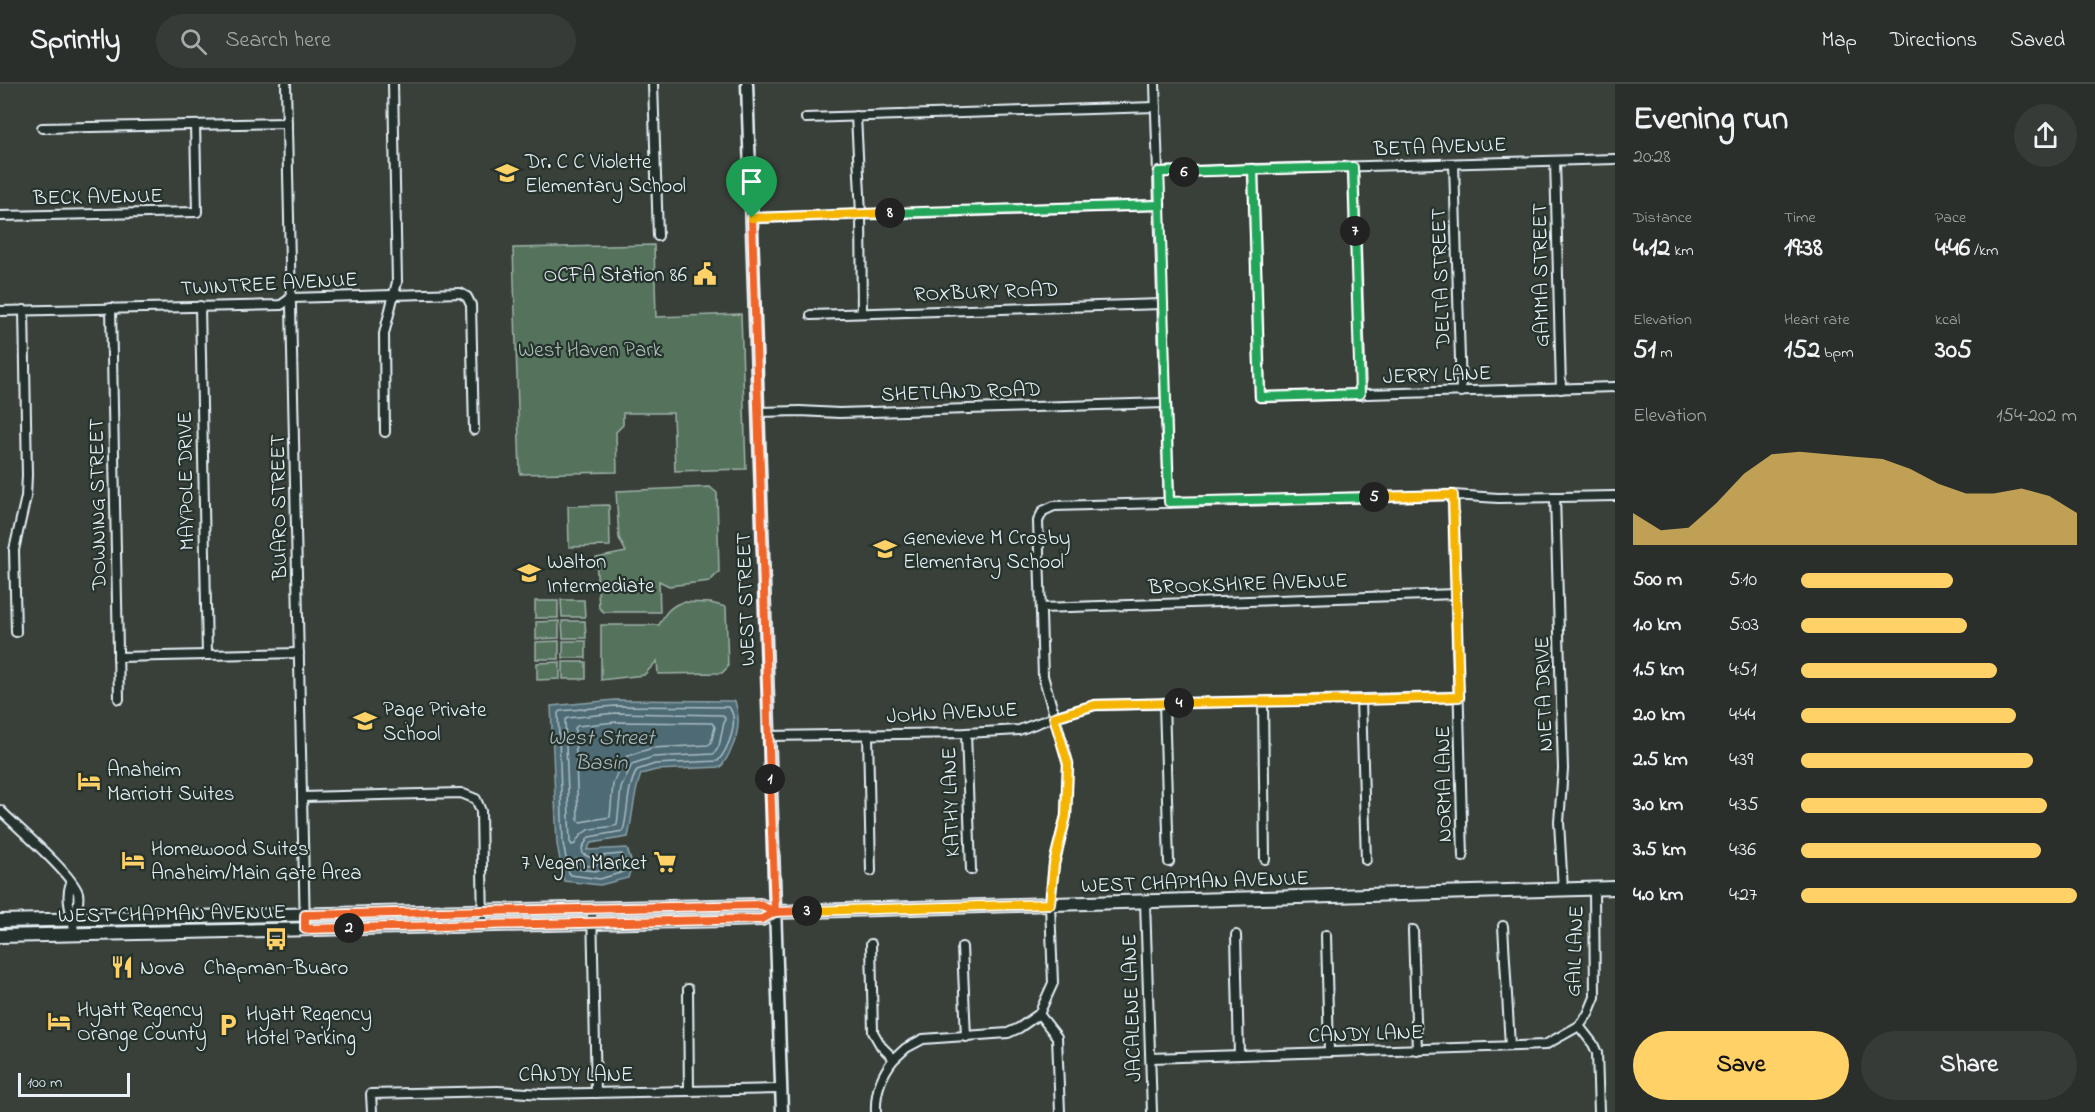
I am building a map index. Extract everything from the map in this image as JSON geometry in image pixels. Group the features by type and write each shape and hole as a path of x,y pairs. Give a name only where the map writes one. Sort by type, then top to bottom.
{"main road":[{"name":"WEST STREET","path":"747,84 782,1112"},
{"name":"WEST CHAPMAN AVENUE","path":"0,936 759,919 775,912 1615,888"},
{"name":"WEST CHAPMAN AVENUE","path":"0,921 760,905 775,912"}],"street":[{"name":"BUARO STREET","path":"286,84 305,929"},
{"path":"385,432 384,334 397,282 393,84"},
{"path":"653,84 658,236"},
{"path":"1155,84 1169,502"},
{"path":"806,118 1156,107"},
{"path":"856,116 861,214 862,314"},
{"path":"42,128 287,123"},
{"name":"BECK AVENUE","path":"0,216 197,212 195,125"},
{"name":"BETA AVENUE","path":"1159,172 1615,159"},
{"name":"GAMMA STREET","path":"1556,161 1561,389"},
{"name":"DELTA STREET","path":"1454,164 1461,392"},
{"path":"1353,167 1360,394"},
{"name":"JERRY LANE","path":"1253,169 1260,397 1615,387"},
{"path":"752,218 1160,205"},
{"name":"TWINTREE AVENUE","path":"0,311 281,305 291,298 460,293 467,297 471,305 474,430"},
{"name":"ROXBURY ROAD","path":"811,315 1162,304"},
{"name":"MAYPOLE DRIVE","path":"200,306 207,655"},
{"name":"DOWNING STREET","path":"111,309 119,699"},
{"path":"16,632 14,550 26,497 27,475 24,310"},
{"name":"SHETLAND ROAD","path":"759,412 839,413 1165,403"},
{"path":"876,1112 880,1083 894,1059 906,1048 923,1039 1008,1033 1039,1014 1053,983 1050,904 1054,864 1066,816 1068,764 1043,676 1038,521 1043,511 1054,506 1169,502 1453,495 1498,498 1615,496"},
{"name":"NORMA LANE","path":"1453,495 1463,857"},
{"name":"NIETA DRIVE","path":"1555,497 1563,769 1559,822 1563,890"},
{"name":"BROOKSHIRE AVENUE","path":"1041,608 1456,594"},
{"path":"118,657 299,653"},
{"name":"JOHN AVENUE","path":"768,736 1018,730 1095,705 1459,697"},
{"path":"1361,700 1366,860"},
{"path":"1263,702 1265,860"},
{"path":"1164,703 1169,862"},
{"name":"KATHY LANE","path":"966,733 971,870"},
{"path":"868,735 871,871"},
{"path":"302,797 461,793 478,800 481,811 483,925"},
{"path":"0,810 58,867 71,883 68,904 74,921 74,934"},
{"name":"GAIL LANE","path":"1594,890 1594,997 1588,1014 1579,1026 1597,1053 1599,1112"},
{"name":"JACALENE LANE","path":"1145,902 1152,1112"},
{"path":"592,909 596,1093"},
{"path":"1503,926 1510,1047"},
{"path":"1413,930 1417,1050"},
{"path":"1236,935 1239,1055"},
{"path":"1326,935 1329,1052"},
{"path":"871,944 873,1032 881,1046 894,1059"},
{"path":"962,947 966,1037"},
{"path":"688,989 689,1091"},
{"path":"1039,1014 1057,1037 1060,1112"},
{"name":"CANDY LANE","path":"1150,1058 1545,1045 1579,1026"},
{"name":"CANDY LANE","path":"372,1112 371,1094 498,1091 542,1094 781,1089"}],"green space":[{"name":"West Haven Park","path":"654,245 656,317 741,314 746,469 675,471 673,413 623,413 623,425 616,432 617,472 520,474 513,248"},
{"path":"710,487 717,493 719,572 710,581 669,586 659,581 660,612 604,612 599,608 596,558 626,552 619,538 616,491"},
{"path":"609,505 610,546 569,547 568,506"},
{"path":"561,600 584,600 585,617 562,617"},
{"path":"535,601 558,601 558,618 535,618"},
{"path":"683,602 711,603 726,607 728,667 722,673 658,674 657,661 644,675 601,680 601,625 659,625 668,611"},
{"path":"559,621 559,638 536,639 536,622"},
{"path":"562,621 585,621 586,638 563,638"},
{"path":"559,641 559,659 536,659 536,642"},
{"path":"563,641 586,641 586,658 563,658"},
{"path":"560,662 560,679 537,680 537,663"},
{"path":"563,662 586,662 586,679 563,679"}],"water":[{"name":"West Street Basin","path":"615,700 735,701 738,728 734,744 721,767 656,770 641,774 628,837 591,843 587,850 627,848 632,864 628,878 600,885 564,881 557,844 551,706"}],"place":[{"name":"Dr. C C Violette Elementary School","path":"507,173"},
{"name":"OCFA Station 86","path":"705,274"},
{"name":"Genevieve M Crosby Elementary School","path":"885,549"},
{"name":"Walton Intermediate","path":"529,573"},
{"name":"Page Private School","path":"365,721"},
{"name":"Anaheim Marriott Suites","path":"89,781"},
{"name":"Homewood Suites Anaheim/Main Gate Area","path":"133,860"},
{"name":"7 Vegan Market","path":"665,862"},
{"name":"Chapman-Buaro","path":"276,939"},
{"name":"Nova","path":"122,967"},
{"name":"Hyatt Regency Orange County","path":"59,1021"},
{"name":"Hyatt Regency Hotel Parking","path":"228,1025"}],"route":[{"path":"752,218 775,912 762,919 305,929 305,915 760,905 775,912 1050,904 1054,864 1066,816 1068,764 1054,717 1095,705 1459,697 1453,495 1169,502 1165,403 1159,172 1253,169 1260,397 1310,396 1360,394 1353,167 1253,169 1206,171 1159,172 1160,205 752,218"}]}
